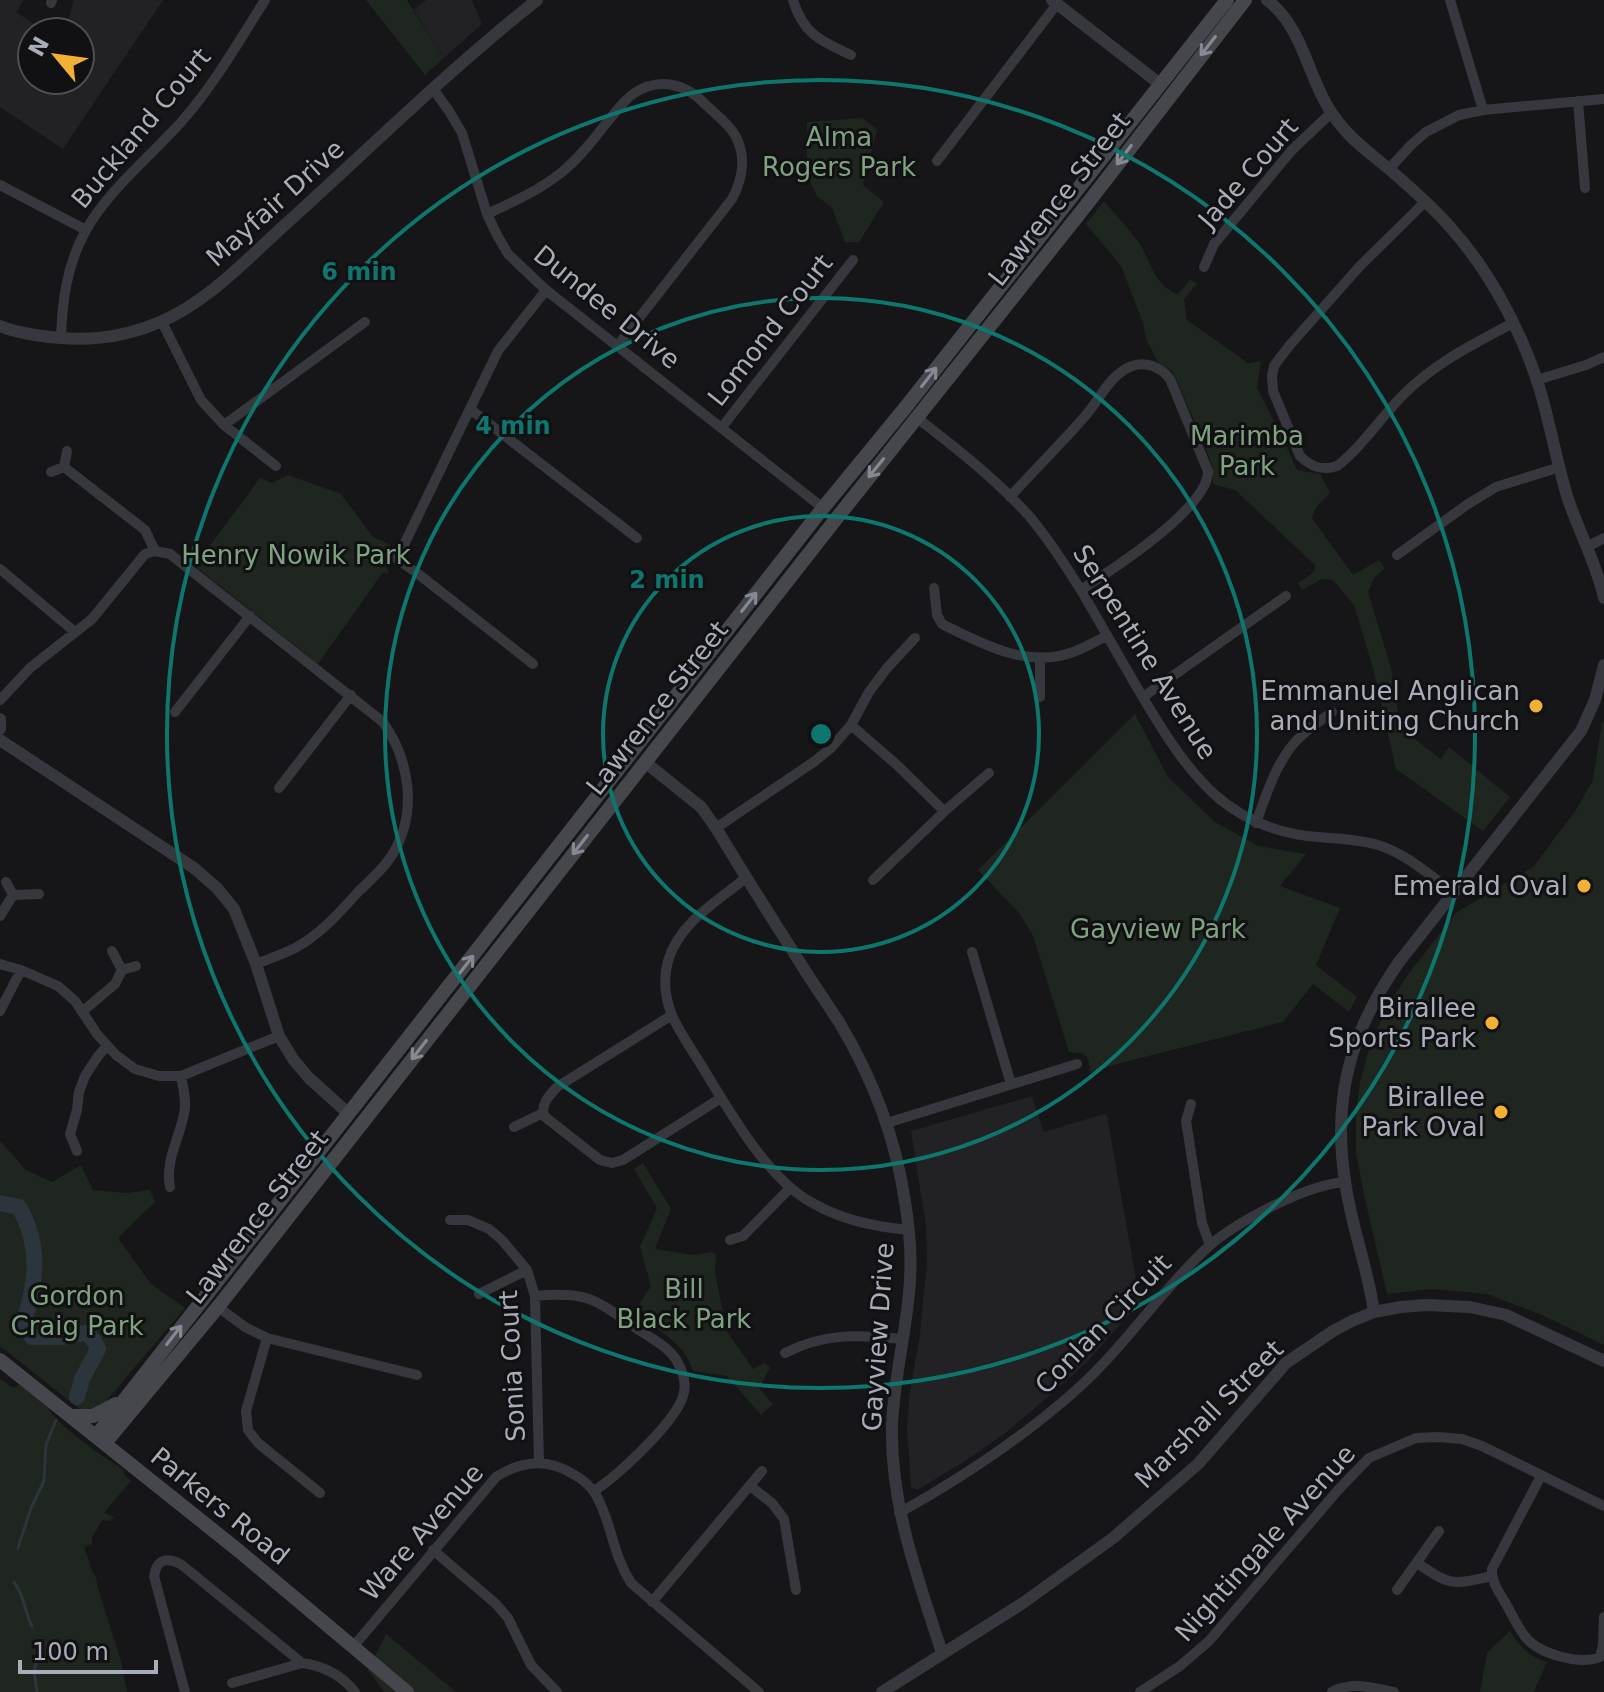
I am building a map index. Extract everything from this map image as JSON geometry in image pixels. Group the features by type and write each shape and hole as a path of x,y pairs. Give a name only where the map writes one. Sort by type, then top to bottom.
{"main road":[{"name":"Lawrence Street","path":"639,757 823,508 911,413 1084,208 1227,0"},
{"name":"Lawrence Street","path":"1166,89 1245,0"},
{"name":"Lawrence Street","path":"101,1440 132,1401 218,1307 355,1119 639,757 836,519 911,413"},
{"path":"823,508 836,519"},
{"name":"Lawrence Street","path":"132,1401 202,1299 355,1119"},
{"path":"202,1299 218,1307"},
{"name":"Parkers Road","path":"0,1360 131,1463 407,1692"},
{"path":"71,1416 93,1416 132,1401"},
{"path":"131,1463 124,1448 123,1434 132,1401"}],"street":[{"name":"Buckland Court","path":"61,339 67,278 86,230 118,188 192,109 265,0"},
{"name":"Mayfair Drive","path":"0,326 11,331 61,339 94,340 128,334 162,322 207,295 492,36 537,0"},
{"path":"793,0 798,15 809,31 851,55"},
{"path":"1267,0 1277,7 1293,30 1317,89 1331,113 1349,135 1450,227 1480,265 1513,323 1537,380 1569,500 1600,579 1604,598"},
{"path":"1450,0 1483,110"},
{"path":"937,161 1055,2 1166,89"},
{"path":"487,214 543,186 564,171 634,93 655,85 684,87 698,96 732,131 742,152 740,185 618,345"},
{"name":"Dundee Drive","path":"433,89 462,133 487,214 508,254 546,290 823,508"},
{"path":"1389,169 1426,132 1459,115 1604,99"},
{"path":"1578,101 1585,188"},
{"name":"Jade Court","path":"1204,267 1214,244 1292,150 1331,113"},
{"path":"0,185 86,230"},
{"path":"1425,202 1360,266 1274,366 1273,391 1300,456 1319,468 1337,466 1406,392 1431,371 1513,323"},
{"name":"Lomond Court","path":"722,427 853,260"},
{"path":"533,664 397,559 498,351 546,290"},
{"path":"162,322 201,400 224,425 276,466"},
{"path":"224,425 365,322"},
{"path":"1537,380 1604,357"},
{"path":"1010,497 1123,371 1145,364 1165,373 1170,379 1208,471 1208,478 1196,500 1174,521 1081,590"},
{"path":"470,409 637,538"},
{"name":"Serpentine Avenue","path":"911,413 979,467 1031,519 1081,590 1164,733 1195,774 1219,799 1256,823 1297,835 1376,844 1411,860 1454,893"},
{"path":"64,467 67,451"},
{"path":"51,472 64,467"},
{"path":"64,467 145,530 155,551"},
{"path":"1397,555 1496,487 1560,467"},
{"path":"1587,547 1604,538"},
{"path":"0,700 30,668 92,619 145,554 155,551 170,554 383,722 401,752 408,794 407,815 392,855 315,935 294,948 256,964"},
{"path":"0,569 75,632"},
{"path":"934,588 937,615 942,624 1010,653 1040,659 1073,652 1107,636"},
{"path":"1143,697 1286,596"},
{"path":"175,712 250,616"},
{"path":"716,828 831,748 851,725 869,692 887,668 915,638"},
{"path":"1040,659 1040,697"},
{"path":"1374,1312 1345,1182 1341,1141 1342,1102 1355,1043 1381,988 1581,731 1595,700 1604,665"},
{"path":"0,711 10,691"},
{"path":"279,788 351,695"},
{"path":"1256,823 1278,768 1291,746 1332,712"},
{"path":"0,719 0,728 12,747"},
{"path":"851,725 944,811"},
{"path":"0,740 194,868 217,888 234,909 279,1036 309,1078 355,1119"},
{"name":"Gayview Drive","path":"639,757 701,807 716,828 839,1023 887,1123 900,1171 908,1230 910,1286 895,1386 892,1422 894,1477 899,1513 942,1653"},
{"path":"873,880 944,811 989,773"},
{"path":"746,878 693,920 674,945 667,963 666,977 666,995 672,1015 721,1098 764,1160 790,1188 844,1219 869,1226 908,1230"},
{"path":"6,882 13,895"},
{"path":"13,895 39,894"},
{"path":"0,916 13,895"},
{"path":"112,951 122,970"},
{"path":"972,952 1011,1084"},
{"path":"0,964 21,970 68,993 116,1055 135,1069 159,1076 181,1076 279,1036"},
{"path":"83,1011 115,984 122,970 136,966"},
{"path":"0,1011 21,970"},
{"path":"672,1015 557,1087 544,1103 543,1113 600,1160 612,1163 623,1160 721,1098"},
{"path":"77,1151 70,1134 79,1092 85,1076 107,1046"},
{"path":"887,1123 1077,1064"},
{"path":"170,1187 168,1178 173,1148 185,1112 181,1076"},
{"path":"1191,1104 1186,1121 1202,1223 1210,1245"},
{"path":"514,1127 543,1113"},
{"name":"Conlan Circuit","path":"899,1513 969,1473 1019,1438 1077,1389 1210,1245 1268,1208 1318,1186 1345,1182"},
{"path":"730,1240 743,1236 790,1188"},
{"name":"Sonia Court","path":"450,1220 468,1220 489,1229 527,1270 535,1296 539,1463"},
{"path":"479,1294 527,1270"},
{"path":"535,1296 563,1294 584,1297 604,1306 671,1352 683,1376 684,1394 673,1414 631,1463 594,1491"},
{"name":"Marshall Street","path":"882,1692 1023,1603 1113,1538 1198,1464 1286,1363 1333,1331 1374,1312 1426,1305 1470,1307 1506,1315 1604,1361"},
{"path":"218,1307 245,1327 267,1338 417,1375"},
{"path":"785,1353 806,1342 828,1338 860,1336 903,1339"},
{"path":"267,1338 246,1411 248,1430 258,1443 320,1493"},
{"name":"Nightingale Avenue","path":"1140,1692 1180,1666 1209,1641 1339,1489 1369,1458 1390,1448 1416,1438 1462,1439 1604,1506"},
{"path":"539,1463 562,1467 594,1491 618,1559 631,1583 759,1692"},
{"name":"Ware Avenue","path":"353,1647 496,1477 517,1466 539,1463"},
{"path":"652,1602 762,1471"},
{"path":"1541,1476 1492,1569 1492,1576 1522,1632 1535,1646 1556,1654 1579,1660 1602,1658 1604,1617"},
{"path":"750,1486 772,1503 784,1519 796,1590"},
{"path":"1397,1590 1439,1531"},
{"path":"433,1550 496,1604 508,1618 531,1665 557,1692"},
{"path":"185,1692 154,1576 156,1566 162,1560 169,1559 182,1565 302,1663"},
{"path":"1417,1563 1451,1582 1462,1583 1492,1576"},
{"path":"232,1683 302,1663 317,1665 335,1673 355,1692"},
{"path":"1332,1692 1353,1685 1394,1692"}],"shaded area":[{"path":"0,0 24,0 16,12 22,16 16,16 16,96 96,96 96,16 70,16 74,0 163,0 63,149 0,107"},
{"path":"426,0 472,0 482,24 444,58 414,10"},
{"path":"1032,1096 1044,1132 1104,1114 1107,1116 1140,1302 1087,1362 1003,1435 917,1490 911,1487 907,1430 927,1262 926,1226 911,1131"}],"green space":[{"path":"366,0 407,0 444,58 425,75"},
{"name":"Alma Rogers Park","path":"863,118 877,130 863,185 884,202 859,242 845,242 832,208 817,196 807,175 807,122"},
{"name":"Marimba Park","path":"1104,201 1142,247 1163,285 1178,294 1190,280 1197,284 1184,299 1187,320 1248,363 1261,361 1257,388 1297,470 1320,474 1330,493 1317,506 1312,518 1353,575 1379,560 1385,568 1374,578 1368,592 1391,668 1404,731 1441,759 1449,747 1510,797 1483,831 1396,769 1373,668 1354,605 1333,580 1322,579 1302,590 1298,583 1314,572 1315,565 1235,490 1213,484 1213,468 1173,372 1157,361 1147,341 1121,266 1086,224"},
{"name":"Henry Nowik Park","path":"288,475 341,494 373,537 391,545 384,559 389,575 383,572 318,664 195,566 260,478 272,483"},
{"name":"Gayview Park","path":"1135,714 1168,777 1215,822 1258,846 1306,854 1280,886 1340,908 1316,965 1357,997 1349,1012 1313,984 1283,1022 1090,1073 1088,1058 1082,1053 1069,1052 1033,936 1020,914 978,870"},
{"name":"Birallee Sports Park","path":"1602,721 1604,1345 1542,1315 1487,1294 1433,1289 1387,1294 1356,1153 1360,1082 1371,1042 1389,1004 1457,912 1533,867 1576,810 1593,780"},
{"name":"Gordon Craig Park","path":"0,1141 26,1170 52,1182 81,1165 93,1190 127,1193 150,1190 155,1202 118,1238 151,1284 185,1308 102,1406 82,1411 0,1346"},
{"name":"Bill Black Park","path":"643,1163 671,1209 655,1249 693,1255 713,1252 716,1255 715,1273 723,1312 721,1323 753,1369 765,1363 770,1368 759,1388 773,1404 761,1415 727,1376 693,1371 676,1344 633,1313 651,1286 640,1247 657,1208 634,1169"},
{"path":"0,1378 13,1388 23,1387 47,1406 70,1432 123,1469 131,1481 104,1513 114,1517 110,1521 102,1520 92,1544 84,1547 121,1661 127,1692 0,1692"},
{"path":"1510,1631 1526,1650 1547,1662 1534,1692 1480,1692 1487,1653"},
{"path":"386,1634 456,1692 384,1692 368,1670"}],"waterway":[{"path":"0,1203 19,1207 34,1250 34,1279 23,1324 32,1337 88,1334 98,1349 82,1379 77,1397"},
{"path":"18,1548 44,1481 46,1445 56,1420"},
{"path":"14,1582 32,1626"},
{"path":"37,1660 34,1671 37,1692"}],"place":[{"name":"Emmanuel Anglican and Uniting Church","path":"1536,706"},
{"name":"Emerald Oval","path":"1584,886"},
{"name":"Birallee Sports Park","path":"1492,1023"},
{"name":"Birallee Park Oval","path":"1501,1112"}]}
